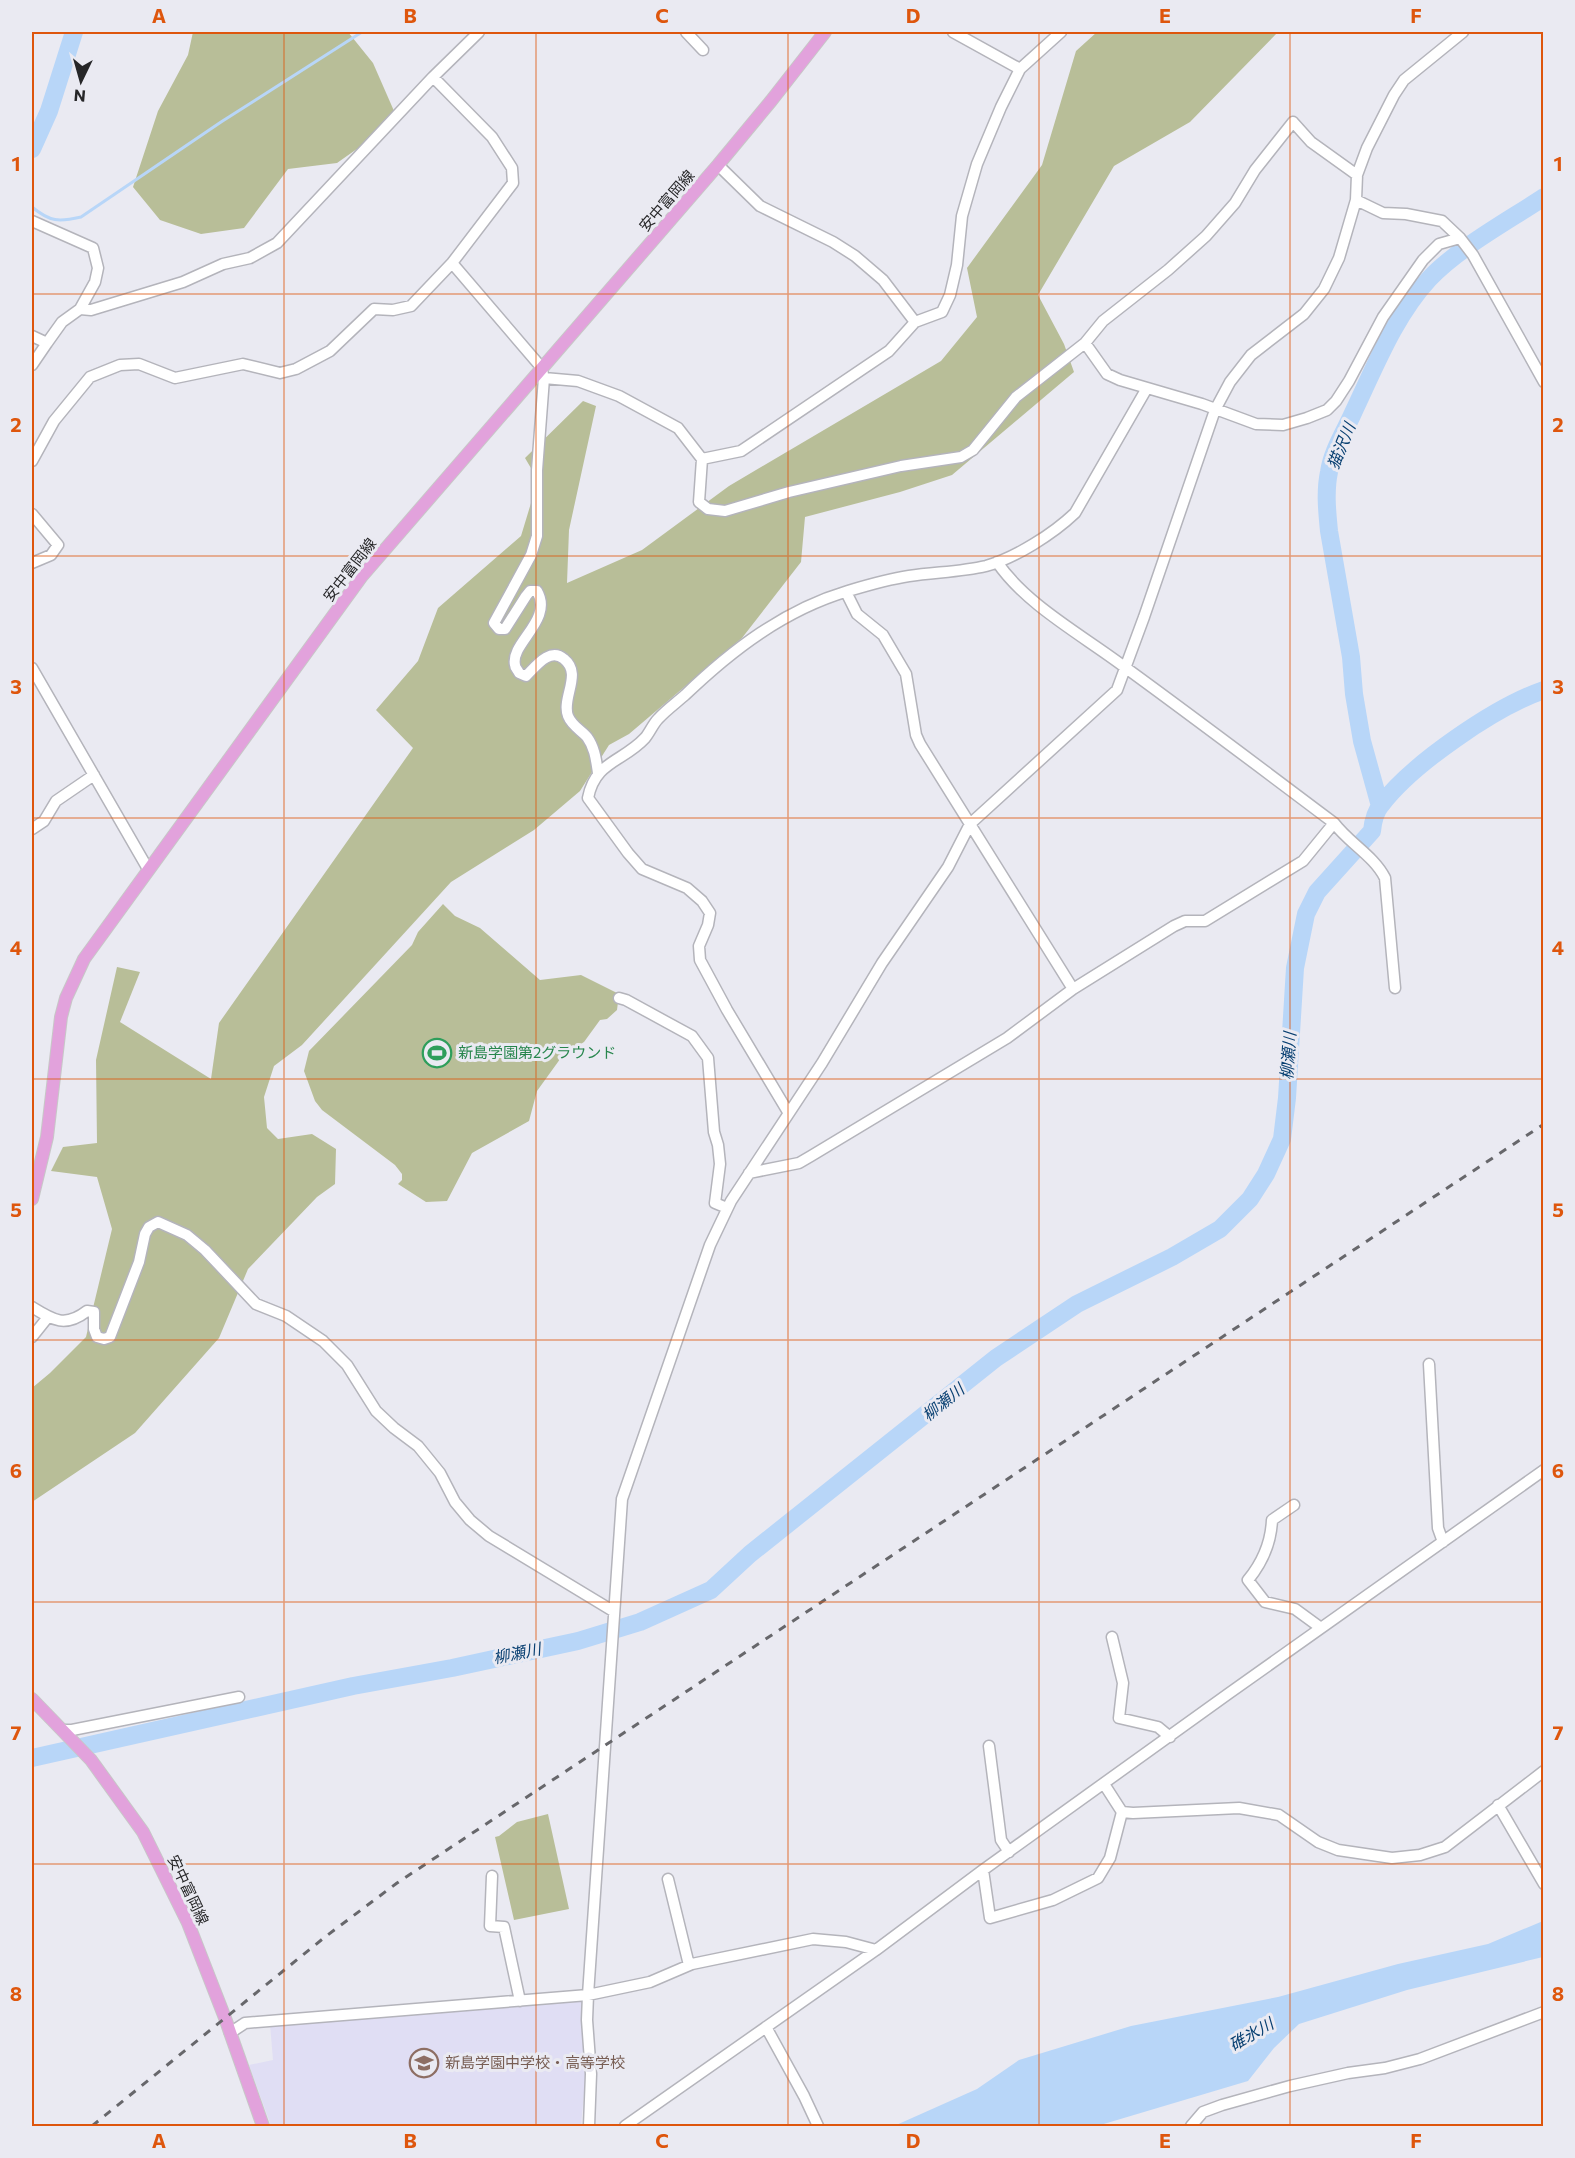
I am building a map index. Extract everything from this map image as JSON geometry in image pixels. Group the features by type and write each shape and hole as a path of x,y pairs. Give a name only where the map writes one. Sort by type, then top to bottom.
{"main road":[{"name":"安中富岡線","path":"32,1198 47,1137 58,1039 66,998 84,959 147,869 362,576 543,372 718,165 825,32"},
{"name":"安中富岡線","path":"32,1698 91,1760 143,1832 161,1865 188,1923 263,2127"}],"street":[{"path":"80,309 91,309 183,282 223,264 250,258 277,243 433,77 479,32"},
{"path":"686,32 703,50"},
{"path":"953,32 1020,69"},
{"path":"702,459 741,451 889,351 915,322 942,312 950,295 957,265 962,216 977,164 1001,106 1020,69 1061,32"},
{"path":"589,2127 591,2073 588,1995 622,1499 710,1245 727,1208 822,1063 882,963 948,867 970,824 1117,690 1215,410 1230,382 1251,356 1304,314 1324,290 1338,258 1356,200 1357,175 1366,148 1394,95 1404,81 1463,32"},
{"path":"32,461 54,421 90,377 120,365 139,364 175,378 243,364 280,373 296,369 330,351 375,309 393,310 411,306 452,263 513,183 512,168 492,137 433,77"},
{"path":"452,263 543,372 578,381 619,396 678,428 702,459 699,502 708,508 725,511 789,492 901,466 961,457 973,450 1016,397 1085,343 1103,321 1168,270 1206,236 1235,203 1256,170 1293,122 1311,142 1357,175"},
{"path":"718,165 760,206 833,242 855,256 883,280 915,322"},
{"path":"1356,200 1383,213 1406,214 1442,221 1462,240 1473,255 1544,382"},
{"path":"32,221 93,248 98,268 95,282 80,309 62,322 32,365"},
{"path":"1085,343 1107,374 1120,380 1202,404 1256,424 1283,425 1327,410 1336,401 1383,317 1423,260 1439,244 1462,240"},
{"path":"32,336 47,343"},
{"path":"543,372 537,470 537,536 531,555 494,623 499,629 505,629 530,591 537,591 541,597 538,618 515,655 515,665 519,673 526,675 545,657 554,654 561,656 569,663 572,673 566,708 572,723 587,737 595,751 598,772"},
{"path":"788,1112 700,960 699,946 708,926 710,913 702,901 687,888 642,869 628,854 588,798 591,783 598,772 645,738 656,720 709,672 779,620 846,592 889,579 960,571 1007,559 1059,528 1075,513 1147,388"},
{"path":"32,514 58,545 51,555 32,563"},
{"path":"997,562 1008,579 1028,597 1126,668 1337,828 1380,868 1385,878 1395,988"},
{"path":"846,592 857,614 883,635 906,674 916,735 920,744 1073,989"},
{"path":"32,668 147,869"},
{"path":"32,829 44,821 56,801 94,775"},
{"path":"749,1173 799,1163 1007,1038 1073,989 1174,926 1185,921 1205,921 1303,861 1337,828"},
{"path":"619,998 692,1036 708,1058 714,1132 720,1164 715,1203 727,1208"},
{"path":"32,1307 62,1322 76,1319 87,1311 94,1312 94,1329 97,1337 104,1339 110,1336 139,1262 145,1234 149,1227 158,1222 169,1226 186,1235 205,1250 256,1304 286,1316 323,1341 347,1365 376,1411 418,1446 433,1464 454,1502 470,1520 489,1536 613,1614"},
{"path":"32,1337 48,1317"},
{"path":"1429,1364 1438,1528 1443,1542"},
{"path":"625,2127 876,1950 983,1870 1544,1470"},
{"path":"1294,1505 1272,1520 1271,1535 1258,1567 1248,1580 1265,1602 1295,1609 1321,1628"},
{"path":"1112,1637 1123,1683 1119,1718 1158,1727 1170,1737"},
{"path":"64,1731 239,1697"},
{"path":"989,1746 1001,1839 1009,1852"},
{"path":"1122,1812 1239,1808 1279,1815 1318,1842 1338,1850 1392,1858 1420,1855 1445,1847 1544,1771"},
{"path":"983,1870 990,1918 1053,1900 1098,1878 1110,1858 1122,1812 1104,1784"},
{"path":"1498,1805 1541,1876"},
{"path":"492,1876 490,1926 504,1927 519,2001"},
{"path":"668,1879 689,1965"},
{"path":"230,2033 245,2023 588,1995 632,1987 689,1965 813,1939 846,1942 876,1950"},
{"path":"1191,2127 1203,2112 1222,2105 1290,2086 1420,2059 1544,2012"},
{"path":"766,2027 804,2096 818,2127"}],"shaded area":[{"name":"新島学園中学校・高等学校","path":"580,1999 583,2001 587,2059 581,2126 271,2126 249,2065 273,2060 270,2024"}],"green space":[{"path":"193,32 348,32 373,63 394,111 381,132 337,163 288,169 244,228 201,234 160,220 133,187 158,111 188,55"},
{"path":"1097,32 1278,32 1190,122 1114,166 1038,295 1064,344 1074,372 952,475 900,492 805,517 801,562 742,638 629,734 609,745 580,791 534,830 451,882 302,1045 274,1066 264,1097 267,1128 278,1139 312,1134 336,1149 335,1184 317,1197 248,1269 219,1338 135,1433 32,1502 32,1388 86,1337 112,1229 97,1177 51,1171 63,1147 97,1143 96,1060 117,967 140,972 120,1022 211,1079 219,1023 413,748 376,710 418,661 438,608 521,536 538,480 525,458 583,401 596,406 569,530 567,583 642,550 729,486 941,361 977,317 967,268 1042,165 1076,51"},
{"name":"新島学園第2グラウンド","path":"443,904 455,916 480,928 540,980 581,975 619,994 617,1010 607,1019 600,1020 584,1042 563,1055 537,1091 529,1121 472,1153 447,1201 426,1202 398,1184 402,1180 402,1174 395,1165 322,1110 315,1101 304,1071 309,1051 412,945 418,932"},
{"path":"548,1814 569,1909 514,1920 495,1837 517,1822"}],"water":[{"name":"碓氷川","path":"1543,1921 1543,1957 1407,1990 1299,2024 1274,2048 1248,2081 1097,2126 894,2126 977,2089 1019,2060 1131,2026 1278,1997 1398,1964 1488,1944"}],"waterway":[{"path":"32,149 49,111 74,32"},
{"path":"32,207 44,216 55,220 81,217 221,122 362,32"},
{"name":"猫沢川","path":"1380,806 1362,741 1354,694 1351,657 1329,531 1327,494 1333,456 1395,326 1429,279 1454,256 1544,197"},
{"name":"柳瀬川","path":"32,1758 353,1686 578,1641 640,1622 711,1590 750,1554 996,1358 1077,1304 1172,1257 1220,1229 1250,1199 1266,1174 1282,1139 1287,1098 1295,968 1306,914 1317,892 1372,831 1379,808 1413,772 1479,723 1502,709 1544,690"}],"railway":[{"path":"92,2126 325,1937 397,1883 1544,1124"}],"place":[{"name":"新島学園第2グラウンド","path":"437,1053"},
{"name":"新島学園中学校・高等学校","path":"424,2063"}]}
